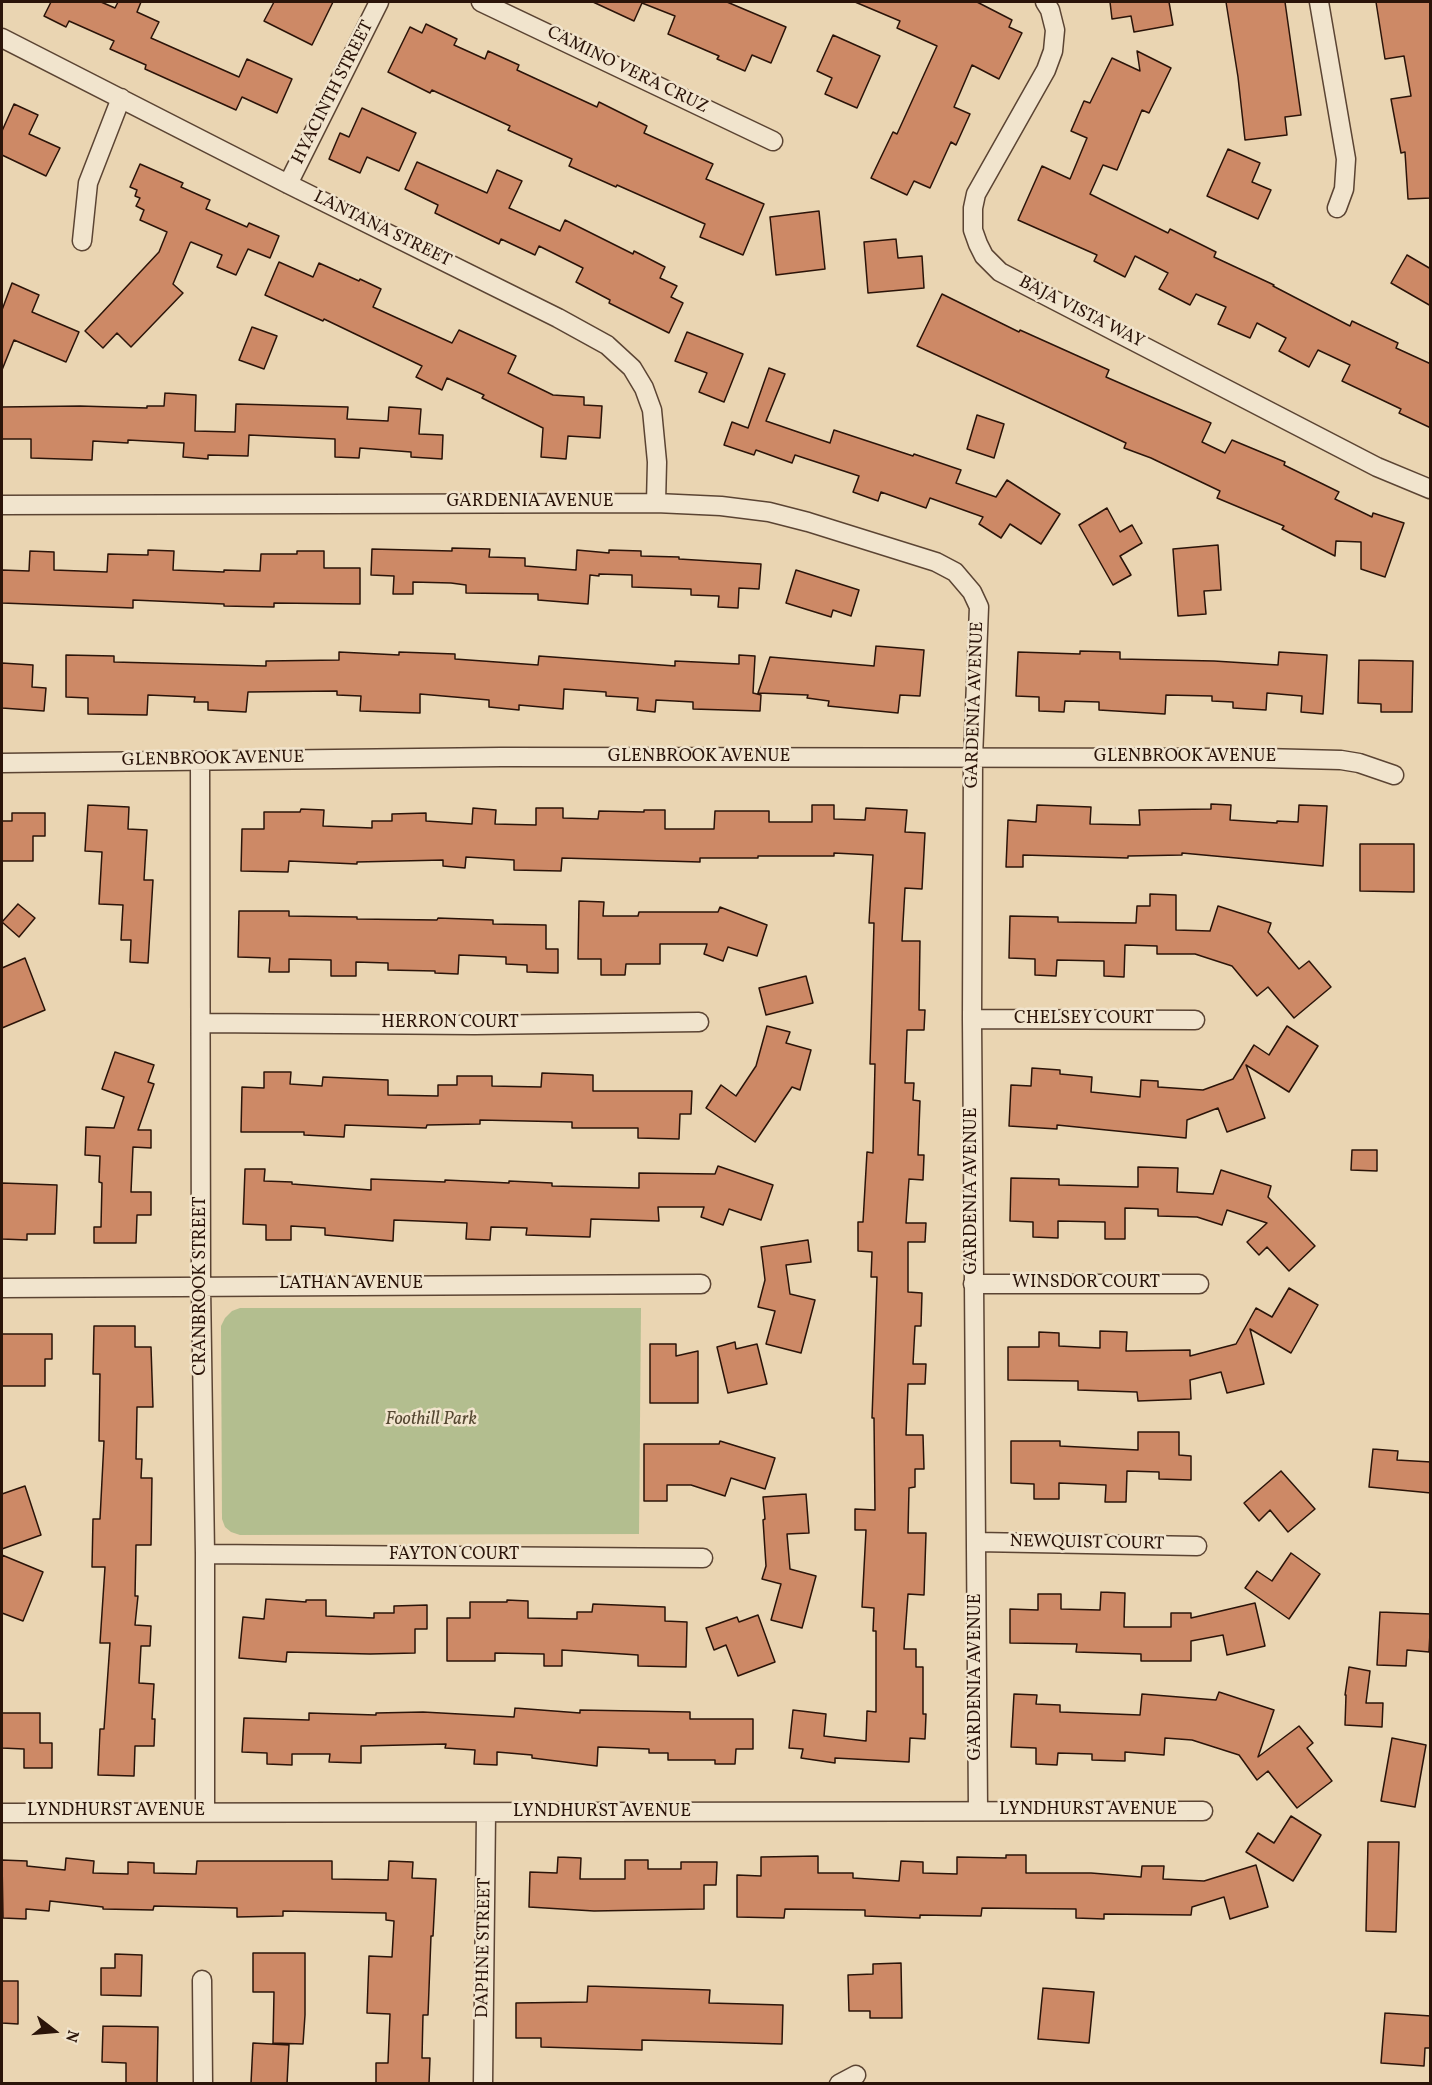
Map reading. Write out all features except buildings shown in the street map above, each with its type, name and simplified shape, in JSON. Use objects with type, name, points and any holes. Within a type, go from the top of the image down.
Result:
[{"type":"street","name":"HYACINTH STREET","points":[[288,184],[379,2]]},
{"type":"street","name":"CAMINO VERA CRUZ","points":[[481,2],[773,141]]},
{"type":"street","name":"BAJA VISTA WAY","points":[[1045,2],[1050,10],[1055,30],[1053,51],[1046,70],[976,194],[973,208],[974,230],[984,256],[1000,272],[1377,467],[1431,489]]},
{"type":"street","points":[[1319,2],[1346,159],[1344,189],[1337,208]]},
{"type":"street","name":"LANTANA STREET","points":[[2,38],[558,318],[607,345],[625,360],[644,388],[652,410],[657,462],[656,503]]},
{"type":"street","points":[[82,241],[88,183],[121,98]]},
{"type":"street","name":"GARDENIA AVENUE","points":[[2,505],[656,503],[721,506],[769,512],[808,522],[926,559],[955,572],[972,592],[979,607],[973,758],[972,1020],[978,1810]]},
{"type":"street","name":"GLENBROOK AVENUE","points":[[2,763],[200,760],[1263,758],[1341,760],[1359,763],[1394,775]]},
{"type":"street","name":"CRANBROOK STREET","points":[[200,760],[205,1812]]},
{"type":"street","name":"CHELSEY COURT","points":[[972,1020],[1195,1020]]},
{"type":"street","name":"HERRON COURT","points":[[201,1023],[475,1025],[699,1022]]},
{"type":"street","name":"LATHAN AVENUE","points":[[2,1288],[701,1284]]},
{"type":"street","name":"WINSDOR COURT","points":[[973,1284],[1199,1284]]},
{"type":"street","name":"NEWQUIST COURT","points":[[977,1542],[1197,1546]]},
{"type":"street","name":"FAYTON COURT","points":[[205,1554],[703,1558]]},
{"type":"street","name":"LYNDHURST AVENUE","points":[[2,1813],[1203,1811]]},
{"type":"street","name":"DAPHNE STREET","points":[[483,2084],[486,1812]]},
{"type":"street","points":[[202,1980],[202,2084]]},
{"type":"street","points":[[839,2084],[856,2075]]},
{"type":"green space","name":"Foothill Park","points":[[240,1308],[641,1308],[639,1534],[240,1535],[231,1532],[225,1527],[222,1519],[221,1326],[232,1311]]}]
